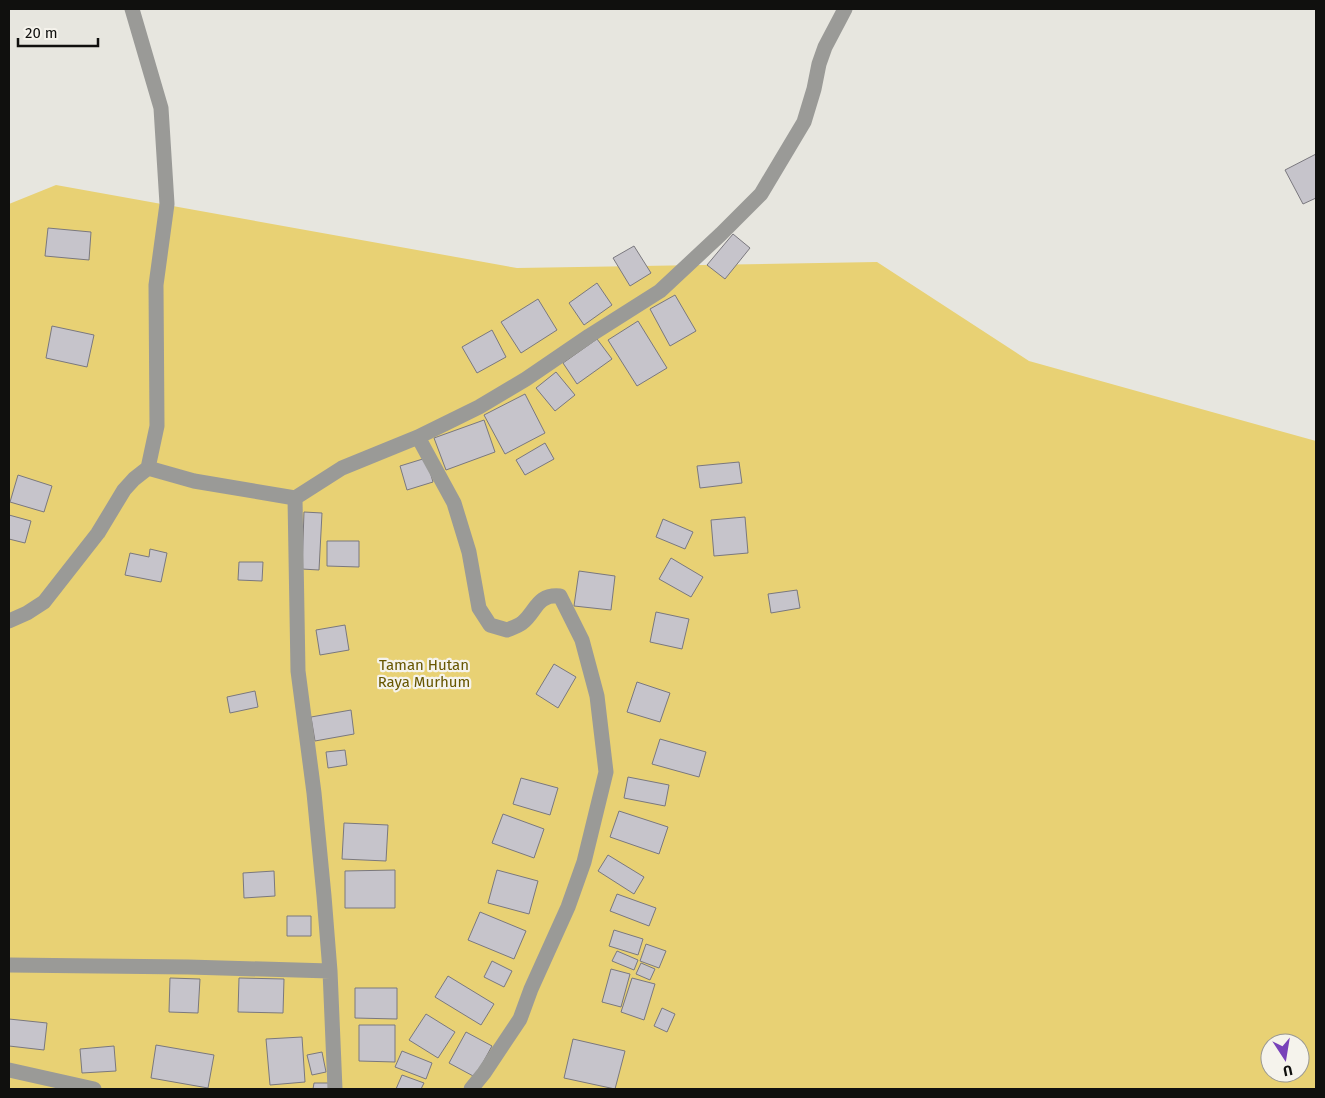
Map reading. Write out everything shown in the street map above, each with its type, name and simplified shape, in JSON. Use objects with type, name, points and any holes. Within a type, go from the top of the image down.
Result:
[{"type":"street","points":[[9,621],[27,614],[44,602],[98,533],[124,490],[134,478],[148,468],[157,426],[156,285],[167,204],[161,108],[132,9]]},
{"type":"street","points":[[148,468],[194,481],[295,498],[342,468],[418,437],[479,407],[518,384],[660,291],[722,234],[761,194],[804,122],[825,47],[845,9]]},
{"type":"street","points":[[418,437],[454,503],[468,552],[479,608],[490,624],[507,630],[522,624],[543,598],[552,595],[560,596],[582,640],[597,696],[606,772],[584,862],[568,907],[531,989],[520,1019],[484,1074],[471,1089]]},
{"type":"street","points":[[295,498],[298,671],[315,802],[330,971],[335,1089]]},
{"type":"street","points":[[9,965],[330,971]]},
{"type":"street","points":[[9,1070],[94,1089]]},
{"type":"green space","name":"Taman Hutan Raya Murhum","points":[[56,185],[517,268],[877,262],[1029,361],[1316,441],[1316,1089],[9,1089],[9,204]]},
{"type":"building","points":[[1316,154],[1316,198],[1303,204],[1285,170]]},
{"type":"building","points":[[48,228],[91,232],[89,260],[45,256]]},
{"type":"building","points":[[733,234],[750,248],[725,279],[707,265]]},
{"type":"building","points":[[634,246],[651,273],[630,286],[613,258]]},
{"type":"building","points":[[597,283],[612,305],[584,325],[569,303]]},
{"type":"building","points":[[675,295],[696,331],[670,346],[650,309]]},
{"type":"building","points":[[538,299],[557,330],[521,353],[501,322]]},
{"type":"building","points":[[638,321],[667,368],[637,386],[608,340]]},
{"type":"building","points":[[52,326],[94,335],[87,367],[46,358]]},
{"type":"building","points":[[492,330],[506,357],[477,373],[462,347]]},
{"type":"building","points":[[597,339],[612,359],[577,384],[563,363]]},
{"type":"building","points":[[556,372],[575,395],[555,411],[536,388]]},
{"type":"building","points":[[525,394],[545,433],[505,454],[484,415]]},
{"type":"building","points":[[484,420],[495,452],[446,470],[434,438]]},
{"type":"building","points":[[545,443],[554,459],[525,475],[516,460]]},
{"type":"building","points":[[426,458],[433,482],[407,490],[400,466]]},
{"type":"building","points":[[739,462],[742,483],[700,488],[697,466]]},
{"type":"building","points":[[18,475],[52,486],[44,512],[10,502]]},
{"type":"building","points":[[304,512],[322,513],[319,570],[302,569]]},
{"type":"building","points":[[9,515],[31,521],[25,543],[9,539]]},
{"type":"building","points":[[745,517],[748,553],[714,556],[711,520]]},
{"type":"building","points":[[663,519],[693,532],[685,549],[656,537]]},
{"type":"building","points":[[327,541],[359,541],[359,567],[327,566]]},
{"type":"building","points":[[150,549],[167,553],[161,582],[125,575],[130,553],[149,557]]},
{"type":"building","points":[[671,558],[703,577],[691,597],[659,579]]},
{"type":"building","points":[[239,562],[263,562],[262,581],[238,580]]},
{"type":"building","points":[[579,571],[615,576],[611,610],[574,606]]},
{"type":"building","points":[[797,590],[800,608],[771,613],[768,594]]},
{"type":"building","points":[[656,612],[689,619],[682,649],[650,642]]},
{"type":"building","points":[[345,625],[349,650],[320,655],[316,630]]},
{"type":"building","points":[[554,664],[576,677],[558,708],[536,694]]},
{"type":"building","points":[[637,682],[670,693],[660,722],[627,712]]},
{"type":"building","points":[[255,691],[258,707],[230,713],[227,697]]},
{"type":"building","points":[[351,710],[354,734],[315,741],[311,717]]},
{"type":"building","points":[[660,739],[706,752],[699,777],[652,764]]},
{"type":"building","points":[[345,750],[347,765],[328,768],[326,752]]},
{"type":"building","points":[[628,777],[669,785],[665,806],[624,798]]},
{"type":"building","points":[[521,778],[558,788],[550,815],[513,804]]},
{"type":"building","points":[[619,811],[668,827],[659,854],[610,837]]},
{"type":"building","points":[[503,814],[544,829],[534,858],[492,843]]},
{"type":"building","points":[[344,823],[388,825],[386,861],[342,859]]},
{"type":"building","points":[[608,855],[644,877],[634,894],[598,871]]},
{"type":"building","points":[[395,870],[395,908],[345,908],[345,871]]},
{"type":"building","points":[[497,870],[538,881],[529,914],[488,903]]},
{"type":"building","points":[[274,871],[275,896],[244,898],[243,873]]},
{"type":"building","points":[[617,894],[656,908],[649,926],[610,911]]},
{"type":"building","points":[[480,912],[526,931],[514,959],[468,940]]},
{"type":"building","points":[[287,916],[311,916],[311,936],[287,936]]},
{"type":"building","points":[[614,930],[643,939],[638,955],[609,946]]},
{"type":"building","points":[[646,944],[666,951],[659,968],[640,961]]},
{"type":"building","points":[[617,951],[638,960],[634,970],[612,961]]},
{"type":"building","points":[[492,961],[512,971],[504,987],[484,977]]},
{"type":"building","points":[[641,963],[655,969],[650,980],[636,974]]},
{"type":"building","points":[[611,969],[630,974],[621,1007],[602,1002]]},
{"type":"building","points":[[448,976],[494,1004],[481,1025],[435,997]]},
{"type":"building","points":[[170,978],[200,979],[198,1013],[169,1012]]},
{"type":"building","points":[[239,978],[284,979],[283,1013],[238,1012]]},
{"type":"building","points":[[632,978],[655,984],[644,1020],[621,1012]]},
{"type":"building","points":[[355,988],[397,988],[397,1019],[355,1018]]},
{"type":"building","points":[[662,1008],[675,1014],[667,1032],[654,1026]]},
{"type":"building","points":[[426,1014],[455,1032],[438,1058],[409,1040]]},
{"type":"building","points":[[9,1019],[47,1023],[44,1050],[9,1046]]},
{"type":"building","points":[[359,1025],[395,1025],[395,1062],[359,1061]]},
{"type":"building","points":[[466,1032],[492,1046],[475,1077],[449,1063]]},
{"type":"building","points":[[302,1037],[305,1082],[270,1085],[266,1039]]},
{"type":"building","points":[[573,1039],[625,1051],[615,1089],[564,1078]]},
{"type":"building","points":[[156,1045],[214,1055],[208,1088],[151,1078]]},
{"type":"building","points":[[114,1046],[116,1071],[82,1073],[80,1049]]},
{"type":"building","points":[[402,1051],[432,1063],[426,1079],[395,1067]]},
{"type":"building","points":[[322,1052],[326,1072],[312,1075],[307,1055]]},
{"type":"building","points":[[402,1075],[424,1083],[421,1089],[396,1089]]},
{"type":"building","points":[[314,1083],[333,1083],[333,1089],[313,1089]]}]
